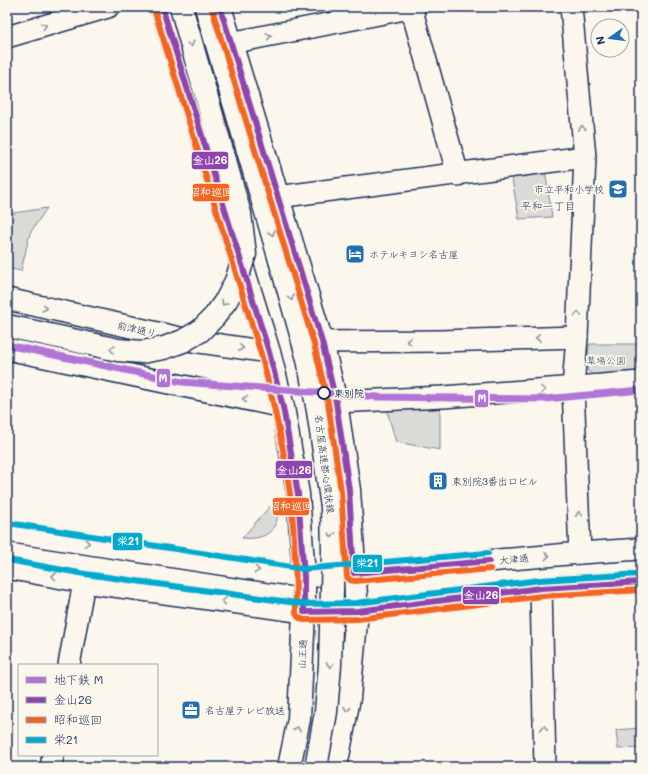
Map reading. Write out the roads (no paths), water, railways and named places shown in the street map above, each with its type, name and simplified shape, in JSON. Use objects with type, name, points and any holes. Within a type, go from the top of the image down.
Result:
[{"type":"main road","name":"山王通","points":[[162,7],[269,352],[283,407],[298,494],[304,577],[304,612],[299,719],[289,767]]},
{"type":"main road","points":[[7,326],[118,350],[142,352],[164,348],[184,341],[200,331],[215,316],[227,299],[236,281],[245,254],[240,214],[181,7]]},
{"type":"main road","name":"名古屋高速都心環状線","points":[[206,7],[308,359],[326,465],[332,507],[333,551],[330,664],[326,712],[316,767]]},
{"type":"main road","points":[[220,7],[322,342],[336,402],[348,490],[357,611],[349,698],[336,767]]},
{"type":"street","points":[[7,37],[108,7]]},
{"type":"street","points":[[230,43],[412,7],[458,175]]},
{"type":"street","points":[[571,7],[585,158],[577,337],[573,388],[580,553]]},
{"type":"street","points":[[277,198],[585,158]]},
{"type":"street","name":"前津通り","points":[[7,299],[193,341],[269,352]]},
{"type":"street","points":[[322,342],[439,341],[577,337]]},
{"type":"street","points":[[7,349],[283,407]]},
{"type":"street","points":[[336,402],[573,388],[641,382]]},
{"type":"street","name":"大津通","points":[[7,531],[304,577],[641,549]]},
{"type":"street","points":[[7,568],[84,582],[304,612],[357,611],[541,588],[641,582]]},
{"type":"street","points":[[69,664],[84,582]]},
{"type":"street","points":[[541,588],[545,767]]},
{"type":"street","points":[[51,767],[53,756]]},
{"type":"metro line","name":"M","points":[[7,345],[182,382],[378,397],[545,399],[641,390]]},
{"type":"place","name":"市立平和小学校","points":[[618,189]]},
{"type":"place","name":"ホテルキヨシ名古屋","points":[[355,254]]},
{"type":"place","name":"東別院","points":[[324,393]]},
{"type":"place","name":"東別院3番出口ビル","points":[[438,481]]},
{"type":"place","name":"名古屋テレビ放送","points":[[191,710]]},
{"type":"district","name":"平和一丁目","points":[[548,206]]},
{"type":"park label","name":"葉場公園","points":[[606,360]]}]
